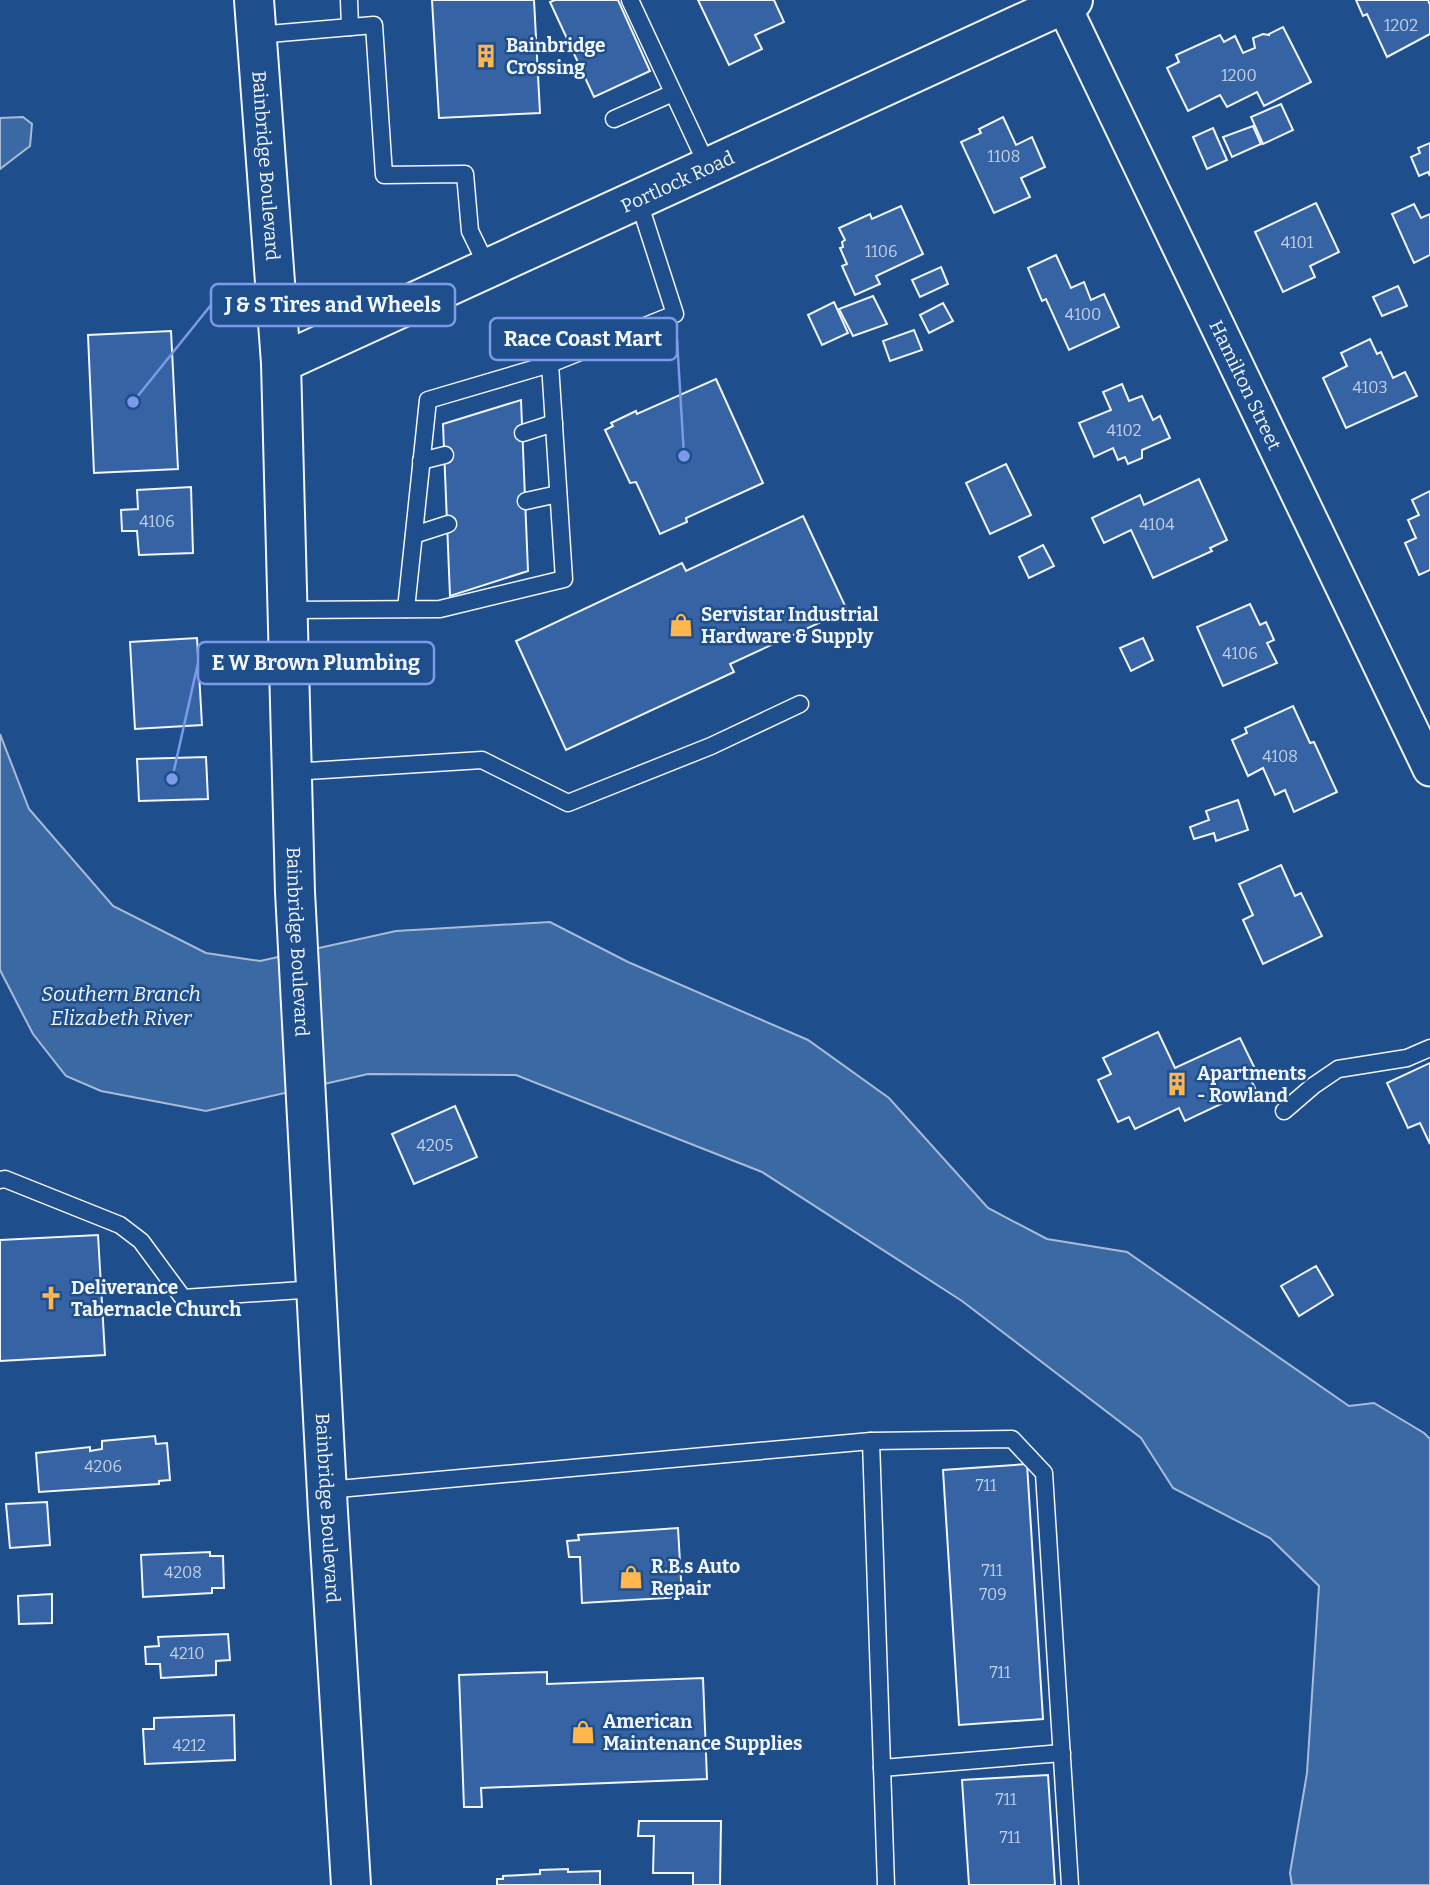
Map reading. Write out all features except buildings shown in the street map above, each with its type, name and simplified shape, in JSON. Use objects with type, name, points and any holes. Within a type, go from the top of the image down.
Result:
[{"type":"main road","name":"Portlock Road","points":[[281,363],[1066,2]]},
{"type":"main road","name":"Bainbridge Boulevard","points":[[256,18],[281,363],[295,892],[351,1885]]},
{"type":"street","name":"Hamilton Street","points":[[1066,2],[1430,769]]},
{"type":"lane","points":[[349,0],[350,27]]},
{"type":"lane","points":[[630,0],[708,167]]},
{"type":"lane","points":[[256,18],[350,27],[374,25],[384,175],[465,174],[470,231],[488,268]]},
{"type":"lane","points":[[614,119],[673,93]]},
{"type":"lane","points":[[406,609],[428,400],[550,364],[675,314],[638,199]]},
{"type":"lane","points":[[288,610],[440,609],[564,579],[550,364]]},
{"type":"lane","points":[[523,433],[554,423]]},
{"type":"lane","points":[[421,461],[445,455]]},
{"type":"lane","points":[[526,501],[558,494]]},
{"type":"lane","points":[[414,535],[447,524]]},
{"type":"lane","points":[[292,772],[482,760],[568,803],[711,746],[800,704]]},
{"type":"lane","points":[[1284,1111],[1338,1069],[1408,1058],[1430,1048]]},
{"type":"lane","points":[[0,1180],[5,1179],[120,1225],[141,1241],[183,1298],[317,1289]]},
{"type":"lane","points":[[327,1490],[871,1441],[1012,1439],[1044,1473],[1070,1885]]},
{"type":"lane","points":[[871,1441],[886,1885]]},
{"type":"lane","points":[[882,1769],[1062,1753]]},
{"type":"water","points":[[23,117],[32,124],[30,146],[0,169],[0,118]]},
{"type":"water","name":"Southern Branch Elizabeth River","points":[[0,734],[29,809],[113,906],[206,953],[260,961],[396,931],[550,922],[628,962],[808,1040],[889,1098],[988,1208],[1047,1239],[1127,1252],[1349,1406],[1374,1403],[1424,1433],[1430,1439],[1430,1885],[1292,1885],[1290,1873],[1307,1773],[1319,1586],[1270,1538],[1173,1488],[1141,1438],[962,1301],[762,1172],[516,1075],[368,1074],[206,1111],[101,1091],[66,1076],[33,1034],[0,970]]},
{"type":"place","name":"Bainbridge Crossing","points":[[486,56]]},
{"type":"place","name":"J & S Tires and Wheels","points":[[133,402]]},
{"type":"place","name":"Race Coast Mart","points":[[684,456]]},
{"type":"place","name":"Servistar Industrial Hardware & Supply","points":[[681,625]]},
{"type":"place","name":"E W Brown Plumbing","points":[[172,779]]},
{"type":"place","name":"Apartments - Rowland","points":[[1177,1084]]},
{"type":"place","name":"Deliverance Tabernacle Church","points":[[51,1298]]},
{"type":"place","name":"R.B.s Auto Repair","points":[[631,1577]]},
{"type":"place","name":"American Maintenance Supplies","points":[[583,1732]]}]
